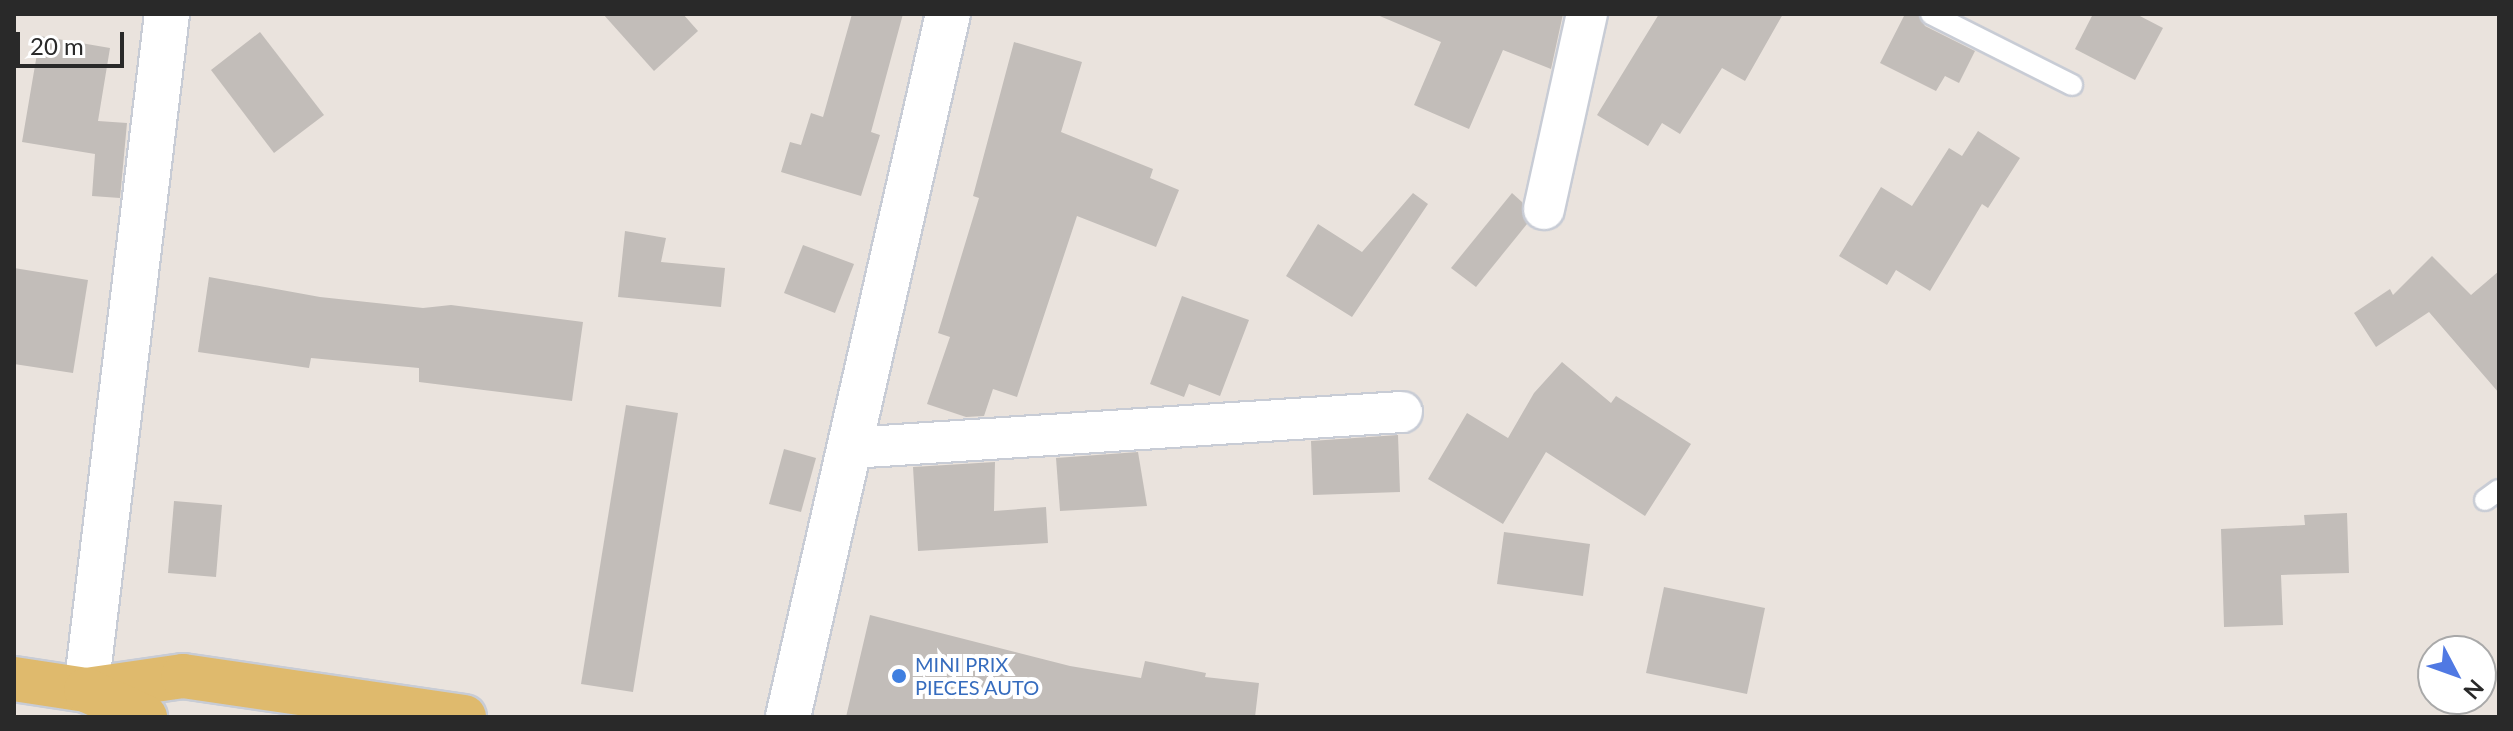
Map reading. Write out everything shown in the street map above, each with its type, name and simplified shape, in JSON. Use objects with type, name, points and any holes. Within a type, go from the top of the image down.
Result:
[{"type":"main road","points":[[85,704],[183,676],[464,717]]},
{"type":"main road","points":[[14,679],[85,704],[145,717]]},
{"type":"street","points":[[85,704],[167,14]]},
{"type":"street","points":[[788,717],[948,14]]},
{"type":"street","points":[[1544,209],[1587,14]]},
{"type":"street","points":[[851,448],[1402,412]]},
{"type":"lane","points":[[1931,14],[2072,85]]},
{"type":"building","points":[[603,14],[683,14],[698,31],[654,71]]},
{"type":"building","points":[[852,14],[903,14],[871,132],[880,135],[861,196],[781,172],[790,142],[801,145],[811,113],[823,117]]},
{"type":"building","points":[[1375,14],[1563,14],[1551,69],[1503,50],[1469,129],[1414,105],[1441,42]]},
{"type":"building","points":[[1659,14],[1783,14],[1745,81],[1722,68],[1680,134],[1662,123],[1648,146],[1597,115]]},
{"type":"building","points":[[1905,14],[1918,14],[1925,26],[1975,51],[1959,83],[1945,76],[1936,91],[1880,63]]},
{"type":"building","points":[[2093,14],[2136,14],[2163,28],[2135,80],[2075,49]]},
{"type":"building","points":[[260,32],[324,115],[274,153],[211,70]]},
{"type":"building","points":[[40,36],[110,48],[98,121],[127,123],[120,198],[92,196],[95,154],[22,142]]},
{"type":"building","points":[[1014,42],[1082,62],[1061,132],[1153,169],[1150,178],[1179,190],[1156,247],[1077,216],[1017,397],[993,389],[984,416],[966,417],[927,404],[950,337],[938,333],[979,198],[973,196]]},
{"type":"building","points":[[1978,131],[2020,158],[1988,208],[1982,204],[1930,291],[1896,270],[1887,285],[1839,256],[1881,187],[1912,206],[1949,148],[1962,156]]},
{"type":"building","points":[[1413,193],[1428,204],[1352,317],[1286,276],[1318,224],[1362,252]]},
{"type":"building","points":[[1512,193],[1522,202],[1527,224],[1476,287],[1451,268]]},
{"type":"building","points":[[625,231],[666,238],[661,262],[725,268],[721,307],[618,297]]},
{"type":"building","points":[[803,245],[854,264],[835,313],[784,293]]},
{"type":"building","points":[[2432,256],[2471,295],[2499,271],[2499,393],[2429,312],[2376,347],[2354,313],[2390,289],[2393,295]]},
{"type":"building","points":[[14,268],[88,280],[73,373],[14,364]]},
{"type":"building","points":[[209,277],[320,297],[423,308],[451,305],[583,322],[572,401],[419,382],[419,368],[311,358],[309,368],[198,352]]},
{"type":"building","points":[[1182,296],[1249,320],[1220,396],[1189,384],[1184,397],[1150,384]]},
{"type":"building","points":[[1562,362],[1611,403],[1616,396],[1691,444],[1645,516],[1546,452],[1503,524],[1428,479],[1467,413],[1508,438],[1534,393]]},
{"type":"building","points":[[626,405],[678,413],[633,692],[581,684]]},
{"type":"building","points":[[1398,435],[1400,492],[1313,495],[1311,441]]},
{"type":"building","points":[[784,449],[816,458],[801,512],[769,504]]},
{"type":"building","points":[[1138,452],[1147,506],[1060,511],[1056,458]]},
{"type":"building","points":[[995,462],[994,511],[1046,507],[1048,543],[918,551],[913,467]]},
{"type":"building","points":[[174,501],[222,505],[216,577],[168,573]]},
{"type":"building","points":[[2347,513],[2349,573],[2281,575],[2283,625],[2224,627],[2221,529],[2305,525],[2304,515]]},
{"type":"building","points":[[1504,532],[1590,544],[1583,596],[1497,584]]},
{"type":"building","points":[[1664,587],[1765,608],[1747,694],[1646,673]]},
{"type":"building","points":[[870,615],[1070,666],[1141,678],[1145,661],[1206,673],[1205,677],[1259,683],[1255,717],[846,717]]},
{"type":"place","name":"MINI PRIX PIECES AUTO","points":[[899,676]]}]
